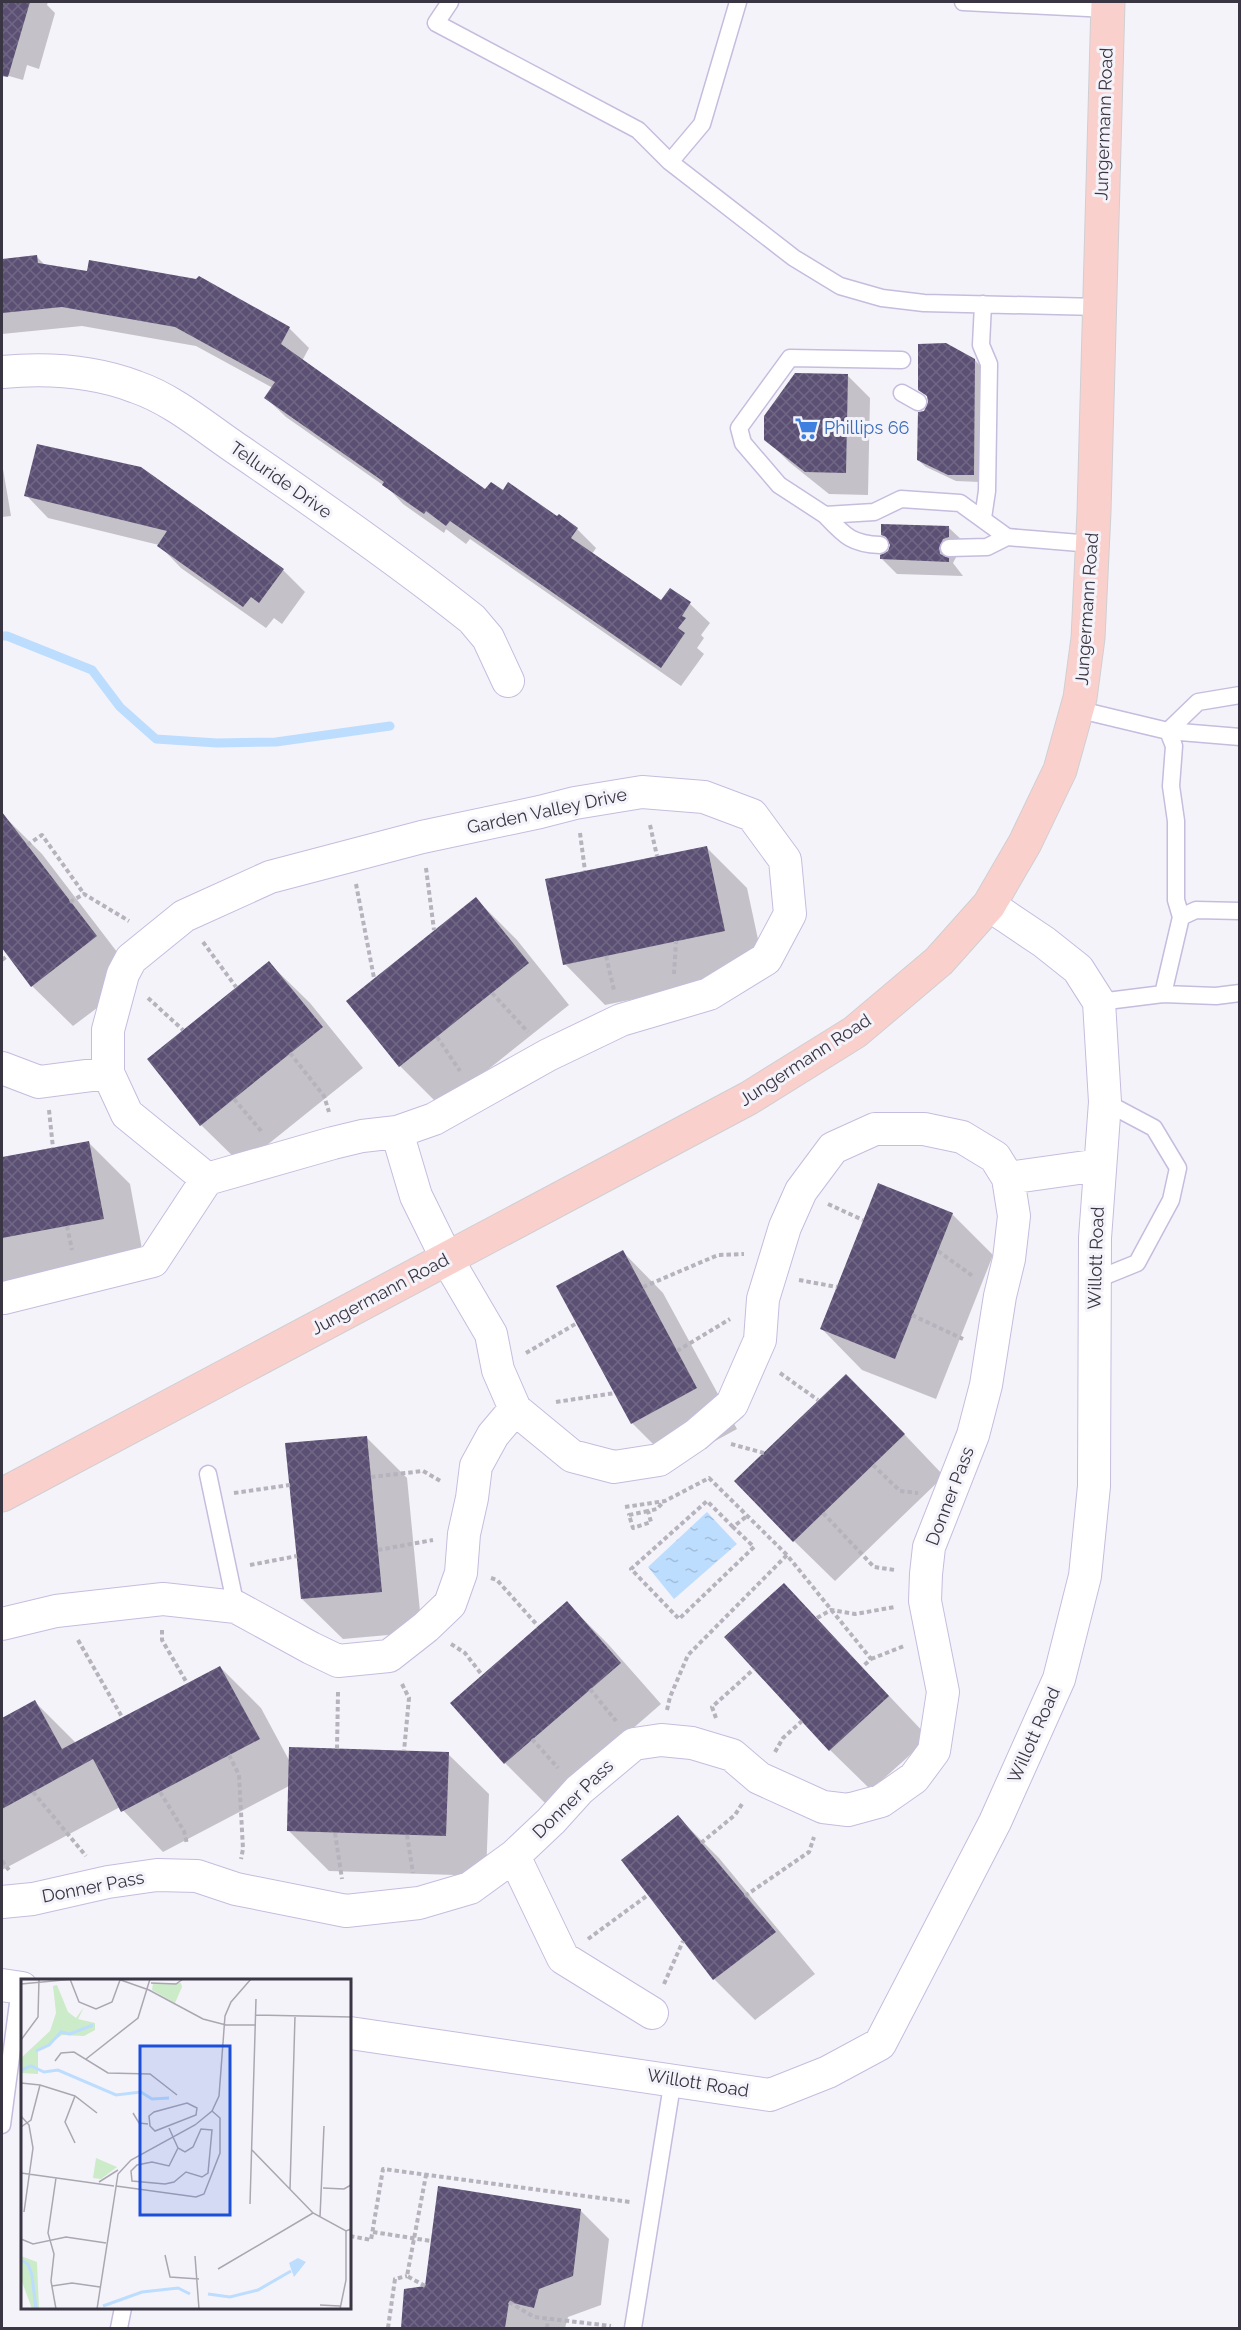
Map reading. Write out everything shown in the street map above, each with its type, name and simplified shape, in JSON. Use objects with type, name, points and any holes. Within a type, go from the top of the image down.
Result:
[{"type":"main road","name":"Jungermann Road","points":[[2,1495],[748,1098],[855,1032],[939,961],[988,904],[1025,843],[1060,770],[1077,709],[1088,638],[1108,5]]},
{"type":"street","name":"Telluride Drive","points":[[2,372],[52,370],[98,376],[137,387],[173,406],[258,463],[472,619],[488,638],[508,681]]},
{"type":"street","name":"Garden Valley Drive","points":[[642,792],[704,797],[752,816],[785,860],[790,914],[766,959],[709,994],[621,1020],[548,1055],[434,1119],[397,1132],[362,1136],[283,1156],[207,1179],[127,1114],[108,1073],[108,1030],[123,974],[131,959],[184,916],[270,877],[351,856],[422,837],[575,803],[642,792]]},
{"type":"street","name":"Willott Road","points":[[351,2033],[770,2095],[828,2072],[880,2044],[995,1822],[1059,1679],[1085,1576],[1094,1486],[1095,1280],[1105,1102],[1099,1002],[1078,969],[1044,942],[988,904]]},
{"type":"street","points":[[2,1068],[39,1082],[108,1073]]},
{"type":"street","name":"Donner Pass","points":[[2,1902],[33,1899],[108,1882],[157,1875],[197,1876],[236,1889],[346,1911],[418,1903],[470,1888],[514,1856],[551,1821],[579,1790],[648,1742],[692,1743],[732,1755],[759,1778],[823,1807],[848,1810],[881,1801],[915,1778],[934,1751],[943,1692],[925,1587],[929,1547],[973,1435],[993,1353],[1000,1296],[1009,1259],[1014,1216],[1008,1178],[995,1156],[962,1137],[924,1129],[875,1129],[833,1148],[801,1191],[784,1227],[763,1299],[760,1340],[732,1404],[696,1435],[659,1460],[614,1467],[572,1456],[515,1408],[498,1370],[491,1334],[447,1259]]},
{"type":"street","points":[[397,1132],[416,1196],[447,1259]]},
{"type":"street","points":[[1008,1178],[1100,1165]]},
{"type":"street","points":[[4,1298],[153,1261],[207,1179]]},
{"type":"street","points":[[2,1624],[56,1611],[163,1599],[236,1607],[311,1648],[338,1660],[389,1656],[426,1627],[450,1604],[461,1573],[464,1534],[476,1466],[493,1435],[515,1408]]},
{"type":"street","points":[[514,1856],[563,1958],[652,2013]]},
{"type":"lane","points":[[450,2],[436,22],[638,130],[670,162],[794,258],[840,286],[882,298],[924,303],[1099,307]]},
{"type":"lane","points":[[670,162],[702,124],[738,2]]},
{"type":"lane","points":[[963,2],[1108,5]]},
{"type":"lane","points":[[983,304],[981,345],[989,364],[982,438],[987,491],[983,518]]},
{"type":"lane","points":[[880,545],[864,545],[847,538],[825,515],[779,484],[742,442],[739,428],[790,358],[902,360]]},
{"type":"lane","points":[[902,393],[918,402]]},
{"type":"lane","points":[[825,515],[874,512],[901,499],[960,503],[1007,537]]},
{"type":"lane","points":[[949,548],[987,547],[1007,537],[1092,544]]},
{"type":"lane","points":[[1168,732],[1198,702],[1239,695]]},
{"type":"lane","points":[[1077,709],[1168,732],[1239,737]]},
{"type":"lane","points":[[1163,994],[1181,917],[1176,900],[1176,820],[1171,786],[1174,746],[1168,732]]},
{"type":"lane","points":[[1181,917],[1196,910],[1239,911]]},
{"type":"lane","points":[[1099,1002],[1163,994],[1216,996],[1239,993]]},
{"type":"lane","points":[[1095,1280],[1137,1263],[1171,1200],[1178,1168],[1154,1128],[1105,1102]]},
{"type":"lane","points":[[208,1474],[236,1607]]},
{"type":"lane","points":[[2,2125],[15,1987]]},
{"type":"lane","points":[[633,2328],[673,2079]]},
{"type":"lane","points":[[119,2328],[123,2309]]},
{"type":"path","points":[[27,845],[42,835],[84,894],[120,914]]},
{"type":"path","points":[[422,837],[434,930]]},
{"type":"path","points":[[351,856],[374,978]]},
{"type":"path","points":[[70,902],[84,894]]},
{"type":"path","points":[[184,916],[236,987]]},
{"type":"path","points":[[2,960],[7,956]]},
{"type":"path","points":[[123,974],[183,1030]]},
{"type":"path","points":[[492,993],[548,1055]]},
{"type":"path","points":[[437,1037],[477,1096]]},
{"type":"path","points":[[290,1053],[324,1096],[339,1142]]},
{"type":"path","points":[[234,1099],[283,1156]]},
{"type":"path","points":[[938,1251],[1000,1296]]},
{"type":"path","points":[[643,1287],[718,1255],[777,1253]]},
{"type":"path","points":[[677,1351],[763,1299]]},
{"type":"path","points":[[912,1316],[993,1353]]},
{"type":"path","points":[[498,1370],[577,1323]]},
{"type":"path","points":[[751,1362],[783,1374],[818,1400]]},
{"type":"path","points":[[515,1408],[615,1393]]},
{"type":"path","points":[[873,1465],[900,1491],[949,1498]]},
{"type":"path","points":[[371,1477],[423,1471],[472,1498]]},
{"type":"path","points":[[625,1507],[664,1501],[709,1478],[787,1555],[871,1659],[862,1667]]},
{"type":"path","points":[[213,1496],[290,1485]]},
{"type":"path","points":[[648,1511],[651,1522],[633,1528],[629,1515],[657,1509],[664,1501]]},
{"type":"path","points":[[706,1501],[733,1527],[754,1547],[679,1618],[631,1569],[706,1501]]},
{"type":"path","points":[[823,1513],[874,1567],[925,1587]]},
{"type":"path","points":[[733,1527],[747,1516]]},
{"type":"path","points":[[378,1550],[464,1534]]},
{"type":"path","points":[[590,1689],[648,1742],[687,1656],[787,1555]]},
{"type":"path","points":[[228,1568],[297,1556]]},
{"type":"path","points":[[461,1573],[497,1580],[538,1626]]},
{"type":"path","points":[[817,1618],[831,1610],[855,1614],[925,1587]]},
{"type":"path","points":[[163,1599],[162,1640],[187,1683]]},
{"type":"path","points":[[56,1611],[85,1649],[122,1717]]},
{"type":"path","points":[[426,1627],[465,1653],[482,1675]]},
{"type":"path","points":[[389,1656],[409,1698],[404,1751]]},
{"type":"path","points":[[337,1749],[338,1660]]},
{"type":"path","points":[[732,1755],[712,1707],[754,1669]]},
{"type":"path","points":[[701,1843],[735,1815],[783,1738],[802,1721]]},
{"type":"path","points":[[532,1740],[579,1790]]},
{"type":"path","points":[[229,1755],[239,1775],[243,1838],[236,1889]]},
{"type":"path","points":[[33,1792],[108,1882]]},
{"type":"path","points":[[160,1792],[184,1831],[197,1876]]},
{"type":"path","points":[[745,1896],[809,1852],[823,1807]]},
{"type":"path","points":[[335,1833],[346,1911]]},
{"type":"path","points":[[407,1835],[418,1903]]},
{"type":"path","points":[[563,1958],[648,1895]]},
{"type":"path","points":[[652,2013],[683,1941]]},
{"type":"path","points":[[351,2236],[371,2240],[383,2169],[653,2205]]},
{"type":"path","points":[[407,2276],[426,2175]]},
{"type":"path","points":[[373,2232],[431,2241]]},
{"type":"path","points":[[388,2328],[395,2279],[407,2276],[425,2286]]},
{"type":"path","points":[[509,2302],[534,2317],[548,2320],[633,2328]]},
{"type":"path","points":[[547,2328],[548,2320]]},
{"type":"water","points":[[707,1512],[737,1544],[674,1599],[648,1567]]},
{"type":"building","points":[[2,2],[30,2],[8,77],[2,76]]},
{"type":"building","points":[[37,255],[38,263],[87,271],[89,260],[196,279],[199,276],[290,327],[281,344],[485,489],[491,482],[503,490],[508,482],[578,528],[571,538],[661,600],[670,588],[691,602],[682,616],[686,618],[678,628],[685,633],[661,668],[450,521],[446,526],[426,511],[424,514],[382,485],[384,482],[264,398],[275,382],[175,327],[62,307],[2,313],[2,259]]},
{"type":"building","name":"Phillips 66","points":[[946,343],[975,359],[974,475],[948,475],[917,460],[918,412],[924,411],[928,402],[927,396],[918,390],[918,344]]},
{"type":"building","name":"Phillips 66","points":[[795,373],[848,374],[846,473],[805,472],[764,440],[764,416]]},
{"type":"building","points":[[37,444],[141,467],[284,569],[259,603],[251,597],[243,607],[157,546],[167,531],[24,496]]},
{"type":"building","points":[[881,524],[949,526],[949,537],[943,539],[939,548],[940,554],[949,558],[949,562],[880,559],[880,555],[888,551],[890,545],[886,537],[881,535]]},
{"type":"building","points":[[2,812],[97,936],[31,987],[2,948]]},
{"type":"building","points":[[707,846],[725,931],[563,965],[545,879]]},
{"type":"building","points":[[476,897],[529,963],[399,1067],[346,1001]]},
{"type":"building","points":[[269,961],[323,1027],[200,1126],[147,1059]]},
{"type":"building","points":[[89,1141],[104,1219],[2,1238],[2,1157]]},
{"type":"building","points":[[878,1183],[953,1213],[895,1359],[820,1329]]},
{"type":"building","points":[[623,1250],[697,1388],[631,1424],[556,1286]]},
{"type":"building","points":[[846,1374],[905,1434],[793,1542],[734,1481]]},
{"type":"building","points":[[367,1436],[382,1592],[301,1599],[285,1443]]},
{"type":"building","points":[[784,1583],[889,1696],[829,1751],[724,1637]]},
{"type":"building","points":[[567,1601],[621,1663],[504,1764],[450,1703]]},
{"type":"building","points":[[220,1666],[260,1739],[121,1812],[93,1759],[2,1809],[2,1718],[35,1700],[62,1749]]},
{"type":"building","points":[[289,1747],[449,1752],[446,1836],[287,1831]]},
{"type":"building","points":[[678,1815],[776,1932],[713,1980],[621,1860]]},
{"type":"building","points":[[438,2186],[581,2209],[573,2276],[539,2289],[534,2308],[509,2302],[505,2328],[401,2328],[404,2289],[425,2286]]},
{"type":"waterway","points":[[2,636],[92,670],[120,707],[156,739],[217,743],[276,742],[390,726]]},
{"type":"place","name":"Phillips 66","points":[[806,428]]}]
